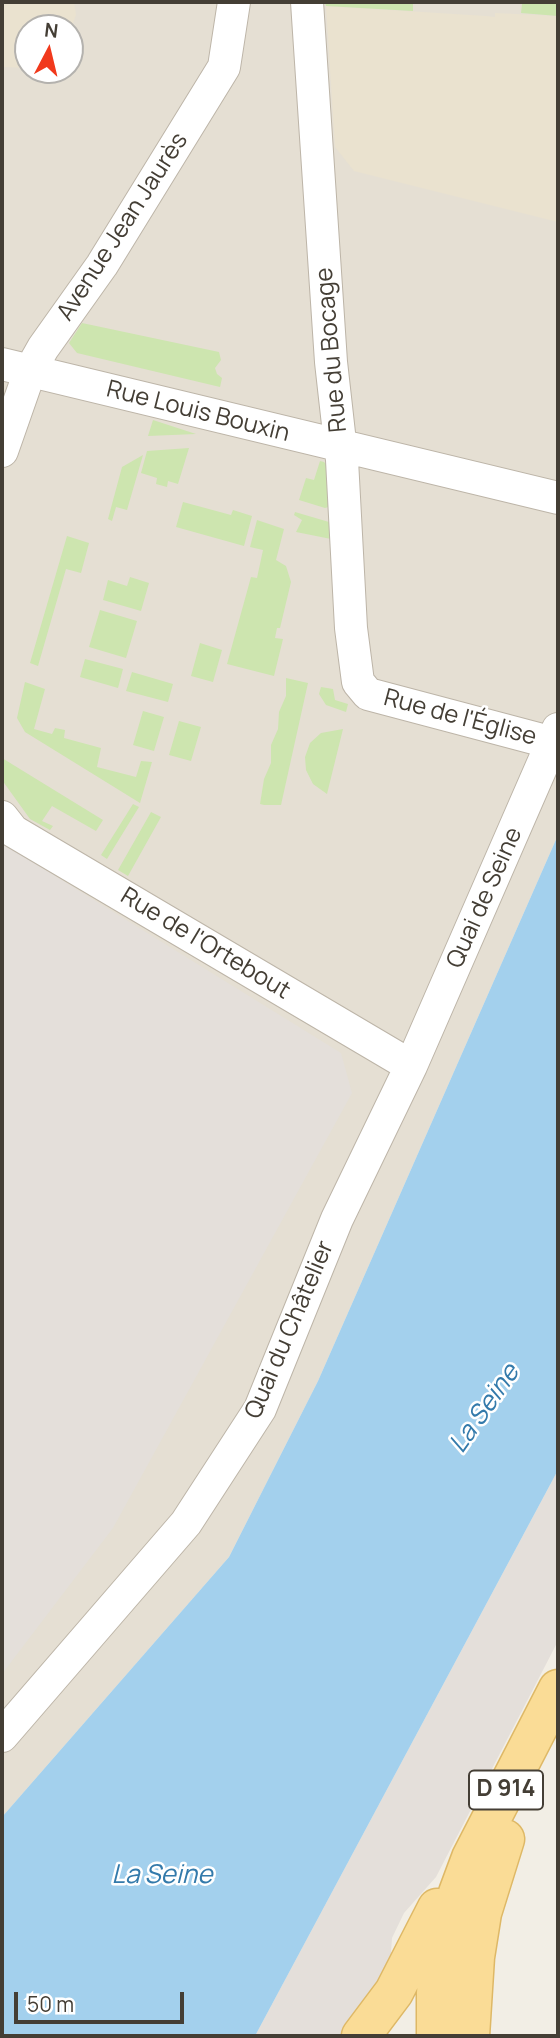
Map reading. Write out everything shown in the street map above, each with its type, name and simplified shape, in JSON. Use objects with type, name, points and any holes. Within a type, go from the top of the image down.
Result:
[{"type":"main road","name":"D 914","points":[[449,2023],[439,1963],[458,1894],[477,1845],[558,1689]]},
{"type":"main road","name":"D 914","points":[[449,2023],[475,1957],[482,1913],[493,1871],[515,1813],[558,1730]]},
{"type":"main road","points":[[361,2036],[394,1992],[441,1901],[458,1894]]},
{"type":"main road","points":[[394,1992],[449,2023]]},
{"type":"street","name":"Avenue Jean Jaurès","points":[[2,451],[16,368],[43,348],[102,265],[224,67],[234,2]]},
{"type":"street","name":"Rue du Bocage","points":[[307,2],[351,628],[358,682],[368,694]]},
{"type":"street","name":"Rue Louis Bouxin","points":[[16,368],[558,498]]},
{"type":"street","name":"Rue de l'Église","points":[[368,694],[555,736]]},
{"type":"street","name":"Quai de Seine","points":[[411,1066],[555,736]]},
{"type":"street","name":"Rue de l'Ortebout","points":[[2,817],[13,831],[411,1066]]},
{"type":"street","name":"Quai du Châtelier","points":[[2,1736],[186,1523],[260,1409],[337,1219],[411,1066]]},
{"type":"shaded area","points":[[2,2],[558,2],[558,835],[318,1381],[229,1557],[2,1817]]},
{"type":"shaded area","points":[[2,2],[74,2],[76,14],[14,14],[14,67],[2,67]]},
{"type":"shaded area","points":[[326,6],[495,17],[495,13],[558,16],[558,222],[354,171],[335,147]]},
{"type":"shaded area","points":[[2,843],[341,1053],[352,1093],[113,1528],[2,1674]]},
{"type":"shaded area","points":[[558,1470],[558,1641],[436,1877],[404,1913],[392,1938],[393,1958],[367,2004],[343,2036],[255,2036]]},
{"type":"green space","points":[[325,2],[413,2],[413,11],[326,6]]},
{"type":"green space","points":[[558,3],[558,16],[521,13],[522,4]]},
{"type":"green space","points":[[82,323],[219,352],[221,360],[215,368],[222,378],[220,387],[77,353],[69,343]]},
{"type":"green space","points":[[153,420],[196,434],[148,436]]},
{"type":"green space","points":[[189,448],[178,484],[168,481],[167,487],[156,484],[157,478],[141,473],[147,451]]},
{"type":"green space","points":[[143,455],[127,510],[116,507],[112,521],[108,519],[122,467]]},
{"type":"green space","points":[[320,461],[331,470],[332,506],[325,508],[299,500],[306,478],[314,480]]},
{"type":"green space","points":[[183,502],[231,515],[233,510],[252,516],[244,546],[176,527]]},
{"type":"green space","points":[[295,512],[329,522],[334,527],[331,539],[296,532],[302,520],[294,515]]},
{"type":"green space","points":[[257,520],[284,529],[276,560],[286,566],[291,582],[275,638],[283,639],[274,676],[227,664],[251,577],[257,578],[263,550],[250,547]]},
{"type":"green space","points":[[67,536],[89,543],[81,573],[66,569],[38,666],[30,663]]},
{"type":"green space","points":[[130,577],[149,583],[141,611],[103,600],[108,580],[127,586]]},
{"type":"green space","points":[[100,610],[137,621],[126,658],[89,647]]},
{"type":"green space","points":[[200,643],[222,650],[213,682],[191,676]]},
{"type":"green space","points":[[85,659],[123,669],[118,688],[80,677]]},
{"type":"green space","points":[[132,672],[173,684],[168,702],[126,691]]},
{"type":"green space","points":[[286,678],[308,683],[281,805],[264,805],[260,804],[264,779],[271,763],[271,745],[278,729],[279,712],[286,696]]},
{"type":"green space","points":[[25,682],[45,689],[34,729],[52,734],[55,728],[65,730],[64,738],[101,748],[97,767],[136,777],[141,761],[152,762],[140,803],[25,732],[17,718]]},
{"type":"green space","points":[[321,687],[333,689],[335,700],[348,704],[346,712],[326,705],[319,694]]},
{"type":"green space","points":[[143,711],[164,717],[154,751],[133,745]]},
{"type":"green space","points":[[179,721],[201,727],[191,761],[169,755]]},
{"type":"green space","points":[[343,729],[327,794],[313,784],[306,770],[305,757],[310,743],[321,733]]},
{"type":"green space","points":[[2,758],[103,820],[96,831],[52,806],[42,821],[53,826],[50,830],[30,819],[2,780]]},
{"type":"green space","points":[[133,804],[139,807],[107,859],[101,855]]},
{"type":"green space","points":[[151,812],[161,817],[128,876],[118,870]]},
{"type":"water","name":"La Seine","points":[[558,835],[558,1470],[255,2036],[2,2036],[2,1817],[229,1557],[318,1381]]}]
